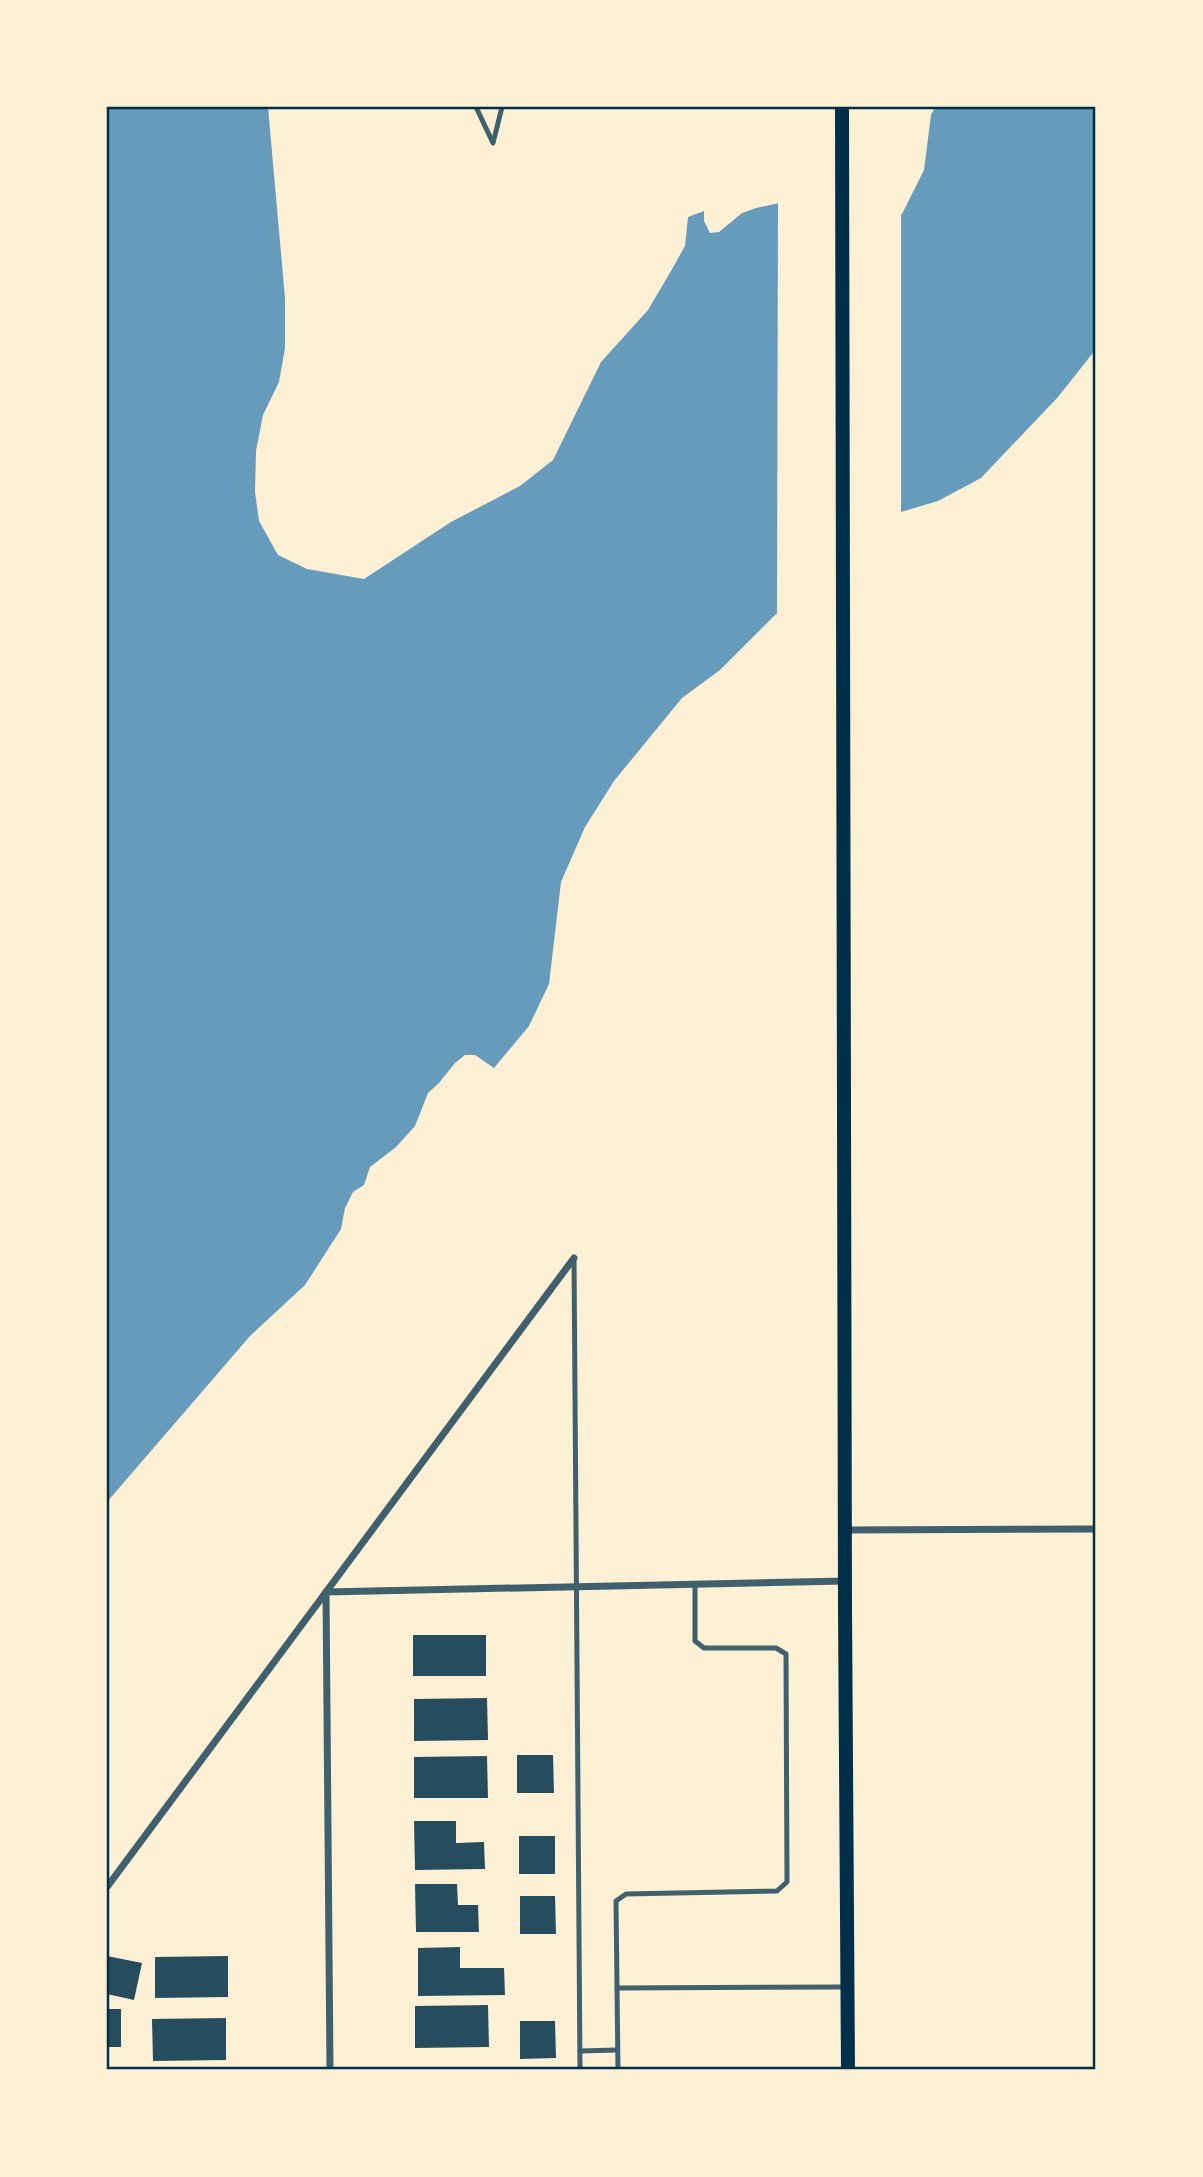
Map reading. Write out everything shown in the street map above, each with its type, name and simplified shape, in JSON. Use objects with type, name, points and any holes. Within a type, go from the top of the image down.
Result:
[{"type":"main road","points":[[842,107],[848,2070]]},
{"type":"street","points":[[107,1887],[574,1258]]},
{"type":"street","points":[[845,1530],[1096,1530]]},
{"type":"street","points":[[326,1592],[845,1581]]},
{"type":"street","points":[[326,1592],[330,2070]]},
{"type":"lane","points":[[475,107],[493,143],[502,107]]},
{"type":"lane","points":[[574,1258],[580,2070]]},
{"type":"lane","points":[[618,2070],[616,1900],[626,1894],[777,1891],[787,1882],[786,1654],[776,1648],[704,1648],[695,1641],[695,1585]]},
{"type":"lane","points":[[617,1988],[848,1987]]},
{"type":"lane","points":[[580,2051],[617,2050]]},
{"type":"water","points":[[107,107],[268,107],[285,298],[285,348],[279,382],[263,415],[256,451],[255,492],[259,521],[278,555],[307,569],[364,579],[451,522],[520,486],[553,460],[601,362],[648,310],[685,246],[688,217],[704,211],[704,221],[710,233],[719,232],[742,213],[807,197],[890,218],[902,214],[924,170],[931,115],[935,107],[1096,107],[1096,349],[1058,397],[981,478],[938,501],[901,512],[879,526],[773,617],[720,670],[682,698],[614,781],[585,827],[561,882],[549,984],[529,1026],[494,1068],[475,1055],[465,1055],[428,1093],[415,1126],[396,1147],[370,1167],[364,1185],[353,1192],[345,1208],[341,1229],[305,1285],[250,1336],[107,1502]]},
{"type":"pier","points":[[807,194],[866,197],[890,214],[901,209],[901,515],[777,618],[778,200]]},
{"type":"building","points":[[413,1635],[486,1635],[486,1676],[413,1676]]},
{"type":"building","points":[[487,1698],[488,1740],[414,1741],[414,1699]]},
{"type":"building","points":[[517,1755],[553,1755],[554,1793],[517,1793]]},
{"type":"building","points":[[487,1756],[488,1798],[414,1798],[414,1757]]},
{"type":"building","points":[[414,1821],[456,1821],[456,1843],[484,1842],[485,1869],[415,1870]]},
{"type":"building","points":[[519,1836],[555,1836],[555,1874],[519,1874]]},
{"type":"building","points":[[415,1884],[457,1884],[458,1905],[478,1905],[479,1932],[416,1932]]},
{"type":"building","points":[[520,1896],[555,1896],[556,1934],[520,1934]]},
{"type":"building","points":[[460,1947],[460,1968],[504,1968],[505,1995],[418,1996],[418,1948]]},
{"type":"building","points":[[107,1956],[142,1963],[134,2000],[107,1994]]},
{"type":"building","points":[[228,1956],[228,1997],[155,1998],[155,1957]]},
{"type":"building","points":[[488,2005],[489,2047],[415,2048],[415,2006]]},
{"type":"building","points":[[107,2009],[121,2009],[121,2047],[107,2047]]},
{"type":"building","points":[[226,2018],[226,2060],[153,2061],[152,2019]]},
{"type":"building","points":[[520,2021],[555,2021],[556,2058],[520,2059]]}]
